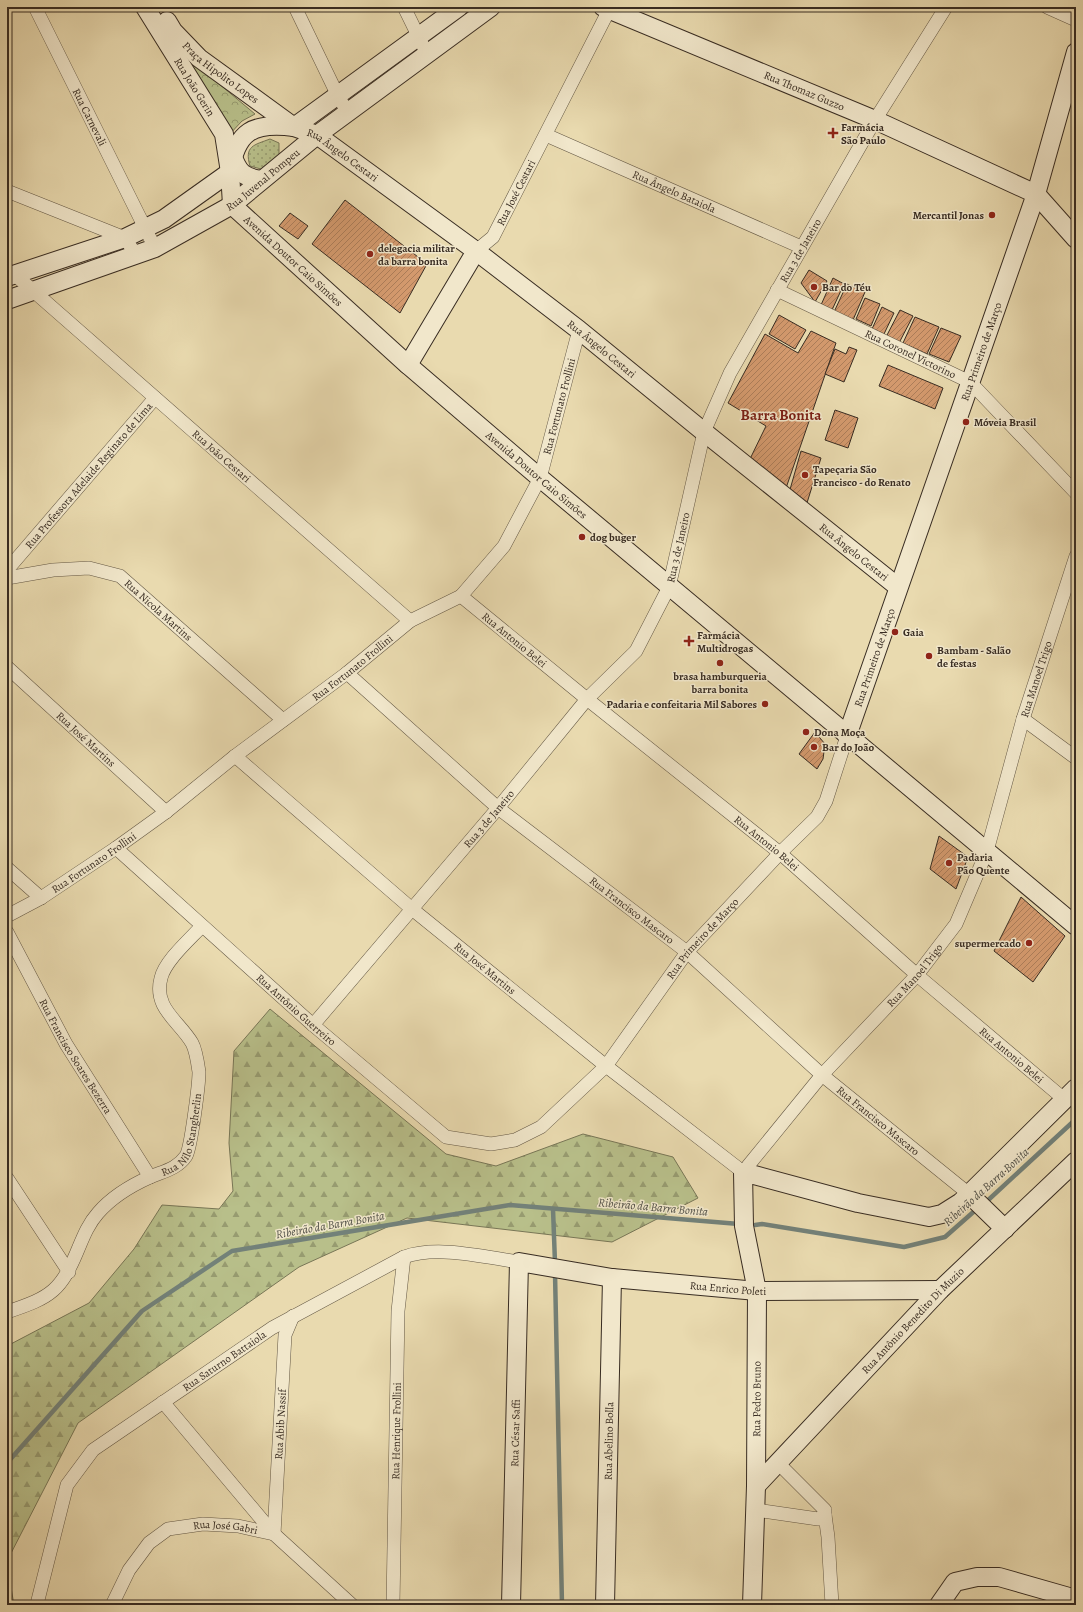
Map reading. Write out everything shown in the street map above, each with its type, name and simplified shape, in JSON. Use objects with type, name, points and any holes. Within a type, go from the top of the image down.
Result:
[{"type":"street","name":"Rua Carnevali","points":[[35,7],[155,248]]},
{"type":"street","name":"Rua João Gerin","points":[[145,7],[155,20],[224,134],[231,164]]},
{"type":"street","name":"Praça Hipolito Lopes","points":[[157,7],[173,31],[199,58],[294,127]]},
{"type":"street","points":[[295,7],[338,96],[348,113]]},
{"type":"street","points":[[404,7],[427,54]]},
{"type":"street","points":[[232,206],[231,164],[236,146],[248,132],[267,126],[294,127],[459,7]]},
{"type":"street","name":"Rua Juvenal Pompeu","points":[[7,300],[34,292],[155,248],[232,206],[261,180],[317,135],[491,7]]},
{"type":"street","name":"Rua 3 de Janeiro","points":[[313,1025],[498,808],[587,699],[636,651],[668,587],[704,432],[730,373],[875,120],[946,7]]},
{"type":"street","points":[[1046,7],[1076,20]]},
{"type":"street","name":"Rua Thomaz Guzzo","points":[[606,9],[875,120],[1036,194],[1076,238]]},
{"type":"street","name":"Rua José Cestari","points":[[408,365],[476,251],[493,237],[546,135],[606,9]]},
{"type":"street","name":"Rua Primeiro de Março","points":[[491,1144],[515,1140],[541,1128],[606,1066],[687,952],[780,853],[817,817],[826,801],[898,587],[1036,194],[1076,52]]},
{"type":"street","name":"Rua Ângelo Cestari","points":[[294,127],[317,135],[476,251],[580,330],[704,432],[898,587]]},
{"type":"street","name":"Rua Ângelo Bataiola","points":[[546,135],[801,247]]},
{"type":"street","points":[[11,275],[125,238],[164,219],[231,164]]},
{"type":"street","points":[[231,164],[244,175],[261,180]]},
{"type":"street","points":[[7,191],[125,238],[136,255]]},
{"type":"street","name":"Avenida Doutor Caio Simões","points":[[232,206],[408,365],[540,478],[668,587],[1076,926]]},
{"type":"street","name":"Rua João Cestari","points":[[11,275],[34,292],[410,621]]},
{"type":"street","name":"Rua Coronel Victorino","points":[[777,290],[970,382],[1076,493]]},
{"type":"street","name":"Rua Fortunato Frollini","points":[[7,916],[41,898],[116,848],[166,812],[235,756],[347,673],[410,621],[461,596],[504,546],[540,478],[580,330]]},
{"type":"street","name":"Rua Professora Adelaide Reginato de Lima","points":[[7,570],[155,398]]},
{"type":"street","name":"Rua Manoel Trigo","points":[[743,1172],[822,1074],[917,975],[956,924],[988,852],[1024,719],[1076,556]]},
{"type":"street","name":"Rua Nicola Martins","points":[[7,578],[53,570],[89,568],[120,576],[283,720]]},
{"type":"street","name":"Rua Antonio Belei","points":[[461,596],[780,853],[917,975],[1070,1094]]},
{"type":"street","name":"Rua José Martins","points":[[7,667],[166,812]]},
{"type":"street","name":"Rua Francisco Mascaro","points":[[347,673],[498,808],[687,952],[822,1074],[973,1198],[1003,1227]]},
{"type":"street","points":[[1024,719],[1076,758]]},
{"type":"street","name":"Rua José Martins","points":[[235,756],[412,909],[606,1066],[743,1172]]},
{"type":"street","name":"Rua Antônio Guerreiro","points":[[116,848],[313,1025],[446,1137],[491,1144]]},
{"type":"street","points":[[7,868],[41,898]]},
{"type":"street","name":"Rua Nilo Stangherlin","points":[[7,1312],[35,1303],[54,1291],[69,1272],[87,1228],[98,1212],[118,1196],[150,1177],[172,1169],[186,1155],[196,1108],[199,1072],[192,1043],[167,1014],[162,1003],[159,990],[160,978],[166,966],[202,926]]},
{"type":"street","name":"Rua Francisco Soares Bezerra","points":[[7,932],[66,1044],[150,1177]]},
{"type":"street","points":[[743,1172],[858,1203],[929,1217],[942,1214],[961,1202],[973,1198],[1070,1094]]},
{"type":"street","name":"Rua Antônio Benedito Di Muzio","points":[[756,1486],[940,1290],[1003,1227],[1076,1161]]},
{"type":"street","name":"Rua Pedro Bruno","points":[[743,1172],[742,1195],[744,1226],[757,1291],[756,1510],[752,1605]]},
{"type":"street","points":[[7,1178],[69,1272]]},
{"type":"street","name":"Rua Saturno Battaiola","points":[[37,1604],[66,1485],[93,1450],[293,1316],[404,1257],[416,1252],[440,1252],[519,1262]]},
{"type":"street","name":"Rua Henrique Frollini","points":[[393,1605],[398,1310],[404,1257]]},
{"type":"street","name":"Rua Enrico Poleti","points":[[519,1262],[612,1278],[757,1291],[940,1290]]},
{"type":"street","name":"Rua César Saffi","points":[[511,1605],[519,1262]]},
{"type":"street","name":"Rua Abelino Bolla","points":[[605,1605],[612,1278]]},
{"type":"street","name":"Rua Abib Nassif","points":[[274,1534],[285,1335],[293,1316]]},
{"type":"street","points":[[163,1402],[274,1534]]},
{"type":"street","points":[[778,1463],[825,1510],[821,1517],[828,1537],[832,1605]]},
{"type":"street","points":[[756,1510],[821,1517]]},
{"type":"street","name":"Rua José Gabri","points":[[112,1605],[128,1570],[150,1543],[168,1529],[202,1524],[238,1526],[274,1534],[352,1605]]},
{"type":"street","points":[[939,1605],[955,1582],[977,1577],[1000,1577],[1076,1599]]},
{"type":"green space","points":[[187,57],[255,114],[242,121],[228,136]]},
{"type":"green space","points":[[270,139],[279,143],[279,155],[261,169],[250,166],[248,159],[249,150],[255,145]]},
{"type":"green space","points":[[270,1009],[446,1154],[496,1166],[583,1134],[673,1157],[698,1198],[612,1242],[407,1218],[299,1267],[78,1423],[7,1561],[7,1346],[89,1303],[134,1249],[162,1205],[219,1209],[233,1191],[229,1143],[234,1051]]},
{"type":"green space","points":[[7,1564],[14,1605],[7,1605]]},
{"type":"building","name":"delegacia militar da barra bonita","points":[[345,200],[427,264],[400,313],[312,244]]},
{"type":"building","points":[[290,213],[308,226],[298,239],[279,226]]},
{"type":"building","name":"Bar do Téu","points":[[809,270],[827,281],[815,302],[801,283]]},
{"type":"building","points":[[833,278],[844,284],[832,310],[821,305]]},
{"type":"building","points":[[847,284],[865,292],[853,320],[834,312]]},
{"type":"building","points":[[865,298],[880,304],[871,326],[856,319]]},
{"type":"building","points":[[882,307],[894,313],[884,334],[872,329]]},
{"type":"building","points":[[900,310],[913,316],[899,343],[886,337]]},
{"type":"building","points":[[779,315],[806,330],[795,349],[769,334]]},
{"type":"building","points":[[915,317],[939,327],[927,354],[903,343]]},
{"type":"building","points":[[941,328],[961,336],[949,362],[929,354]]},
{"type":"building","points":[[811,331],[836,343],[785,491],[749,461],[766,426],[728,403],[765,334],[798,353]]},
{"type":"building","points":[[849,347],[857,350],[844,382],[825,374],[835,349],[846,354]]},
{"type":"building","points":[[888,365],[943,388],[935,409],[879,386]]},
{"type":"building","points":[[835,410],[858,418],[848,448],[825,440]]},
{"type":"building","name":"Tapeçaria São Francisco - do Renato","points":[[801,451],[821,458],[806,506],[789,493]]},
{"type":"building","name":"Bar do João","points":[[815,732],[825,744],[823,759],[817,769],[799,754]]},
{"type":"building","name":"Padaria Pão Quente","points":[[939,836],[968,857],[956,889],[930,869]]},
{"type":"building","name":"supermercado","points":[[1021,897],[1065,936],[1033,982],[994,951]]},
{"type":"waterway","name":"Ribeirão da Barra Bonita","points":[[985,1203],[1076,1119]]},
{"type":"waterway","name":"Ribeirão da Barra Bonita","points":[[7,1463],[142,1311],[232,1251],[510,1205],[739,1224]]},
{"type":"waterway","name":"Ribeirão da Barra Bonita","points":[[755,1225],[762,1224],[904,1247],[945,1237],[979,1207]]},
{"type":"waterway","points":[[553,1209],[555,1263]]},
{"type":"waterway","points":[[555,1273],[562,1605]]},
{"type":"place","name":"Farmácia São Paulo","points":[[833,133]]},
{"type":"place","name":"Mercantil Jonas","points":[[992,215]]},
{"type":"place","name":"delegacia militar da barra bonita","points":[[370,254]]},
{"type":"place","name":"Bar do Téu","points":[[814,287]]},
{"type":"place","name":"Móveia Brasil","points":[[966,422]]},
{"type":"place","name":"Tapeçaria São Francisco - do Renato","points":[[805,475]]},
{"type":"place","name":"dog buger","points":[[582,537]]},
{"type":"place","name":"Gaia","points":[[895,632]]},
{"type":"place","name":"Farmácia Multidrogas","points":[[689,641]]},
{"type":"place","name":"Bambam - Salão de festas","points":[[929,656]]},
{"type":"place","name":"brasa hamburqueria barra bonita","points":[[720,663]]},
{"type":"place","name":"Padaria e confeitaria Mil Sabores","points":[[765,704]]},
{"type":"place","name":"Dona Moça","points":[[806,732]]},
{"type":"place","name":"Bar do João","points":[[814,747]]},
{"type":"place","name":"Padaria Pão Quente","points":[[949,863]]},
{"type":"place","name":"supermercado","points":[[1029,943]]},
{"type":"district","name":"Barra Bonita","points":[[781,415]]}]
